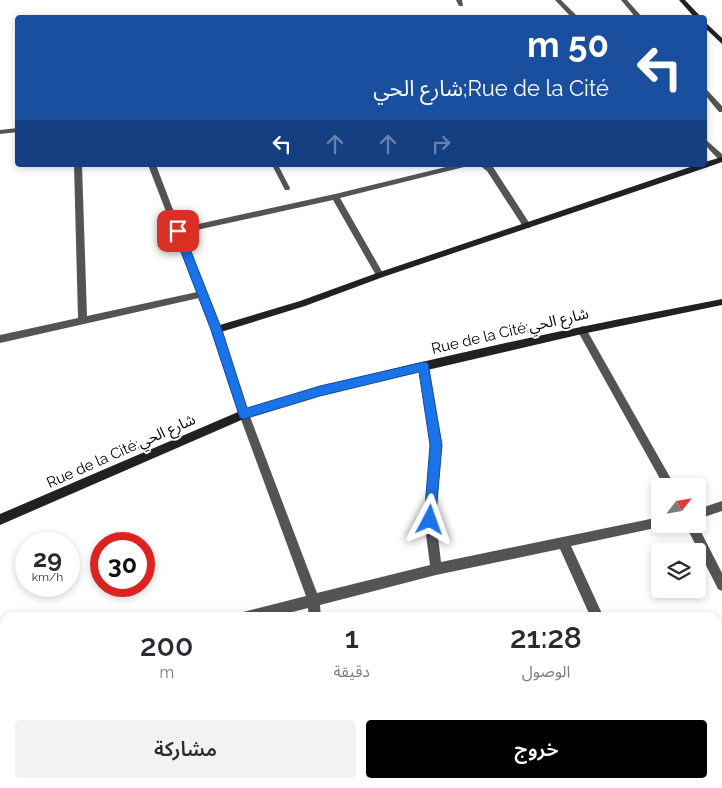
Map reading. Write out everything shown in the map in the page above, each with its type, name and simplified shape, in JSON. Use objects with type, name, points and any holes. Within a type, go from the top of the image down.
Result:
[{"type":"street","points":[[558,0],[573,15]]},
{"type":"street","points":[[624,0],[637,15]]},
{"type":"street","points":[[682,0],[696,15]]},
{"type":"street","points":[[707,26],[722,42]]},
{"type":"street","points":[[707,93],[722,110]]},
{"type":"street","points":[[0,132],[15,130]]},
{"type":"street","points":[[707,143],[722,158],[707,164]]},
{"type":"street","points":[[78,167],[83,321]]},
{"type":"street","points":[[155,167],[216,330],[244,414],[313,600],[314,612]]},
{"type":"street","points":[[178,231],[334,197],[456,167]]},
{"type":"street","points":[[486,167],[490,169],[527,226]]},
{"type":"street","points":[[216,330],[302,304],[380,275],[699,167]]},
{"type":"street","points":[[334,197],[380,275]]},
{"type":"street","points":[[0,339],[202,294]]},
{"type":"street","name":"Rue de la Cité;شارع الحي","points":[[0,520],[244,414],[320,391],[582,330],[722,302]]},
{"type":"street","points":[[582,330],[665,478]]},
{"type":"street","points":[[424,366],[436,445],[430,520],[436,569]]},
{"type":"street","points":[[706,511],[722,506]]},
{"type":"street","points":[[266,612],[436,569],[651,524]]},
{"type":"street","points":[[696,533],[722,585]]},
{"type":"street","points":[[563,542],[595,612]]},
{"type":"lane","points":[[276,167],[287,188]]},
{"type":"route","points":[[178,231],[216,330],[244,414],[320,391],[424,366],[436,445],[430,520]]}]
